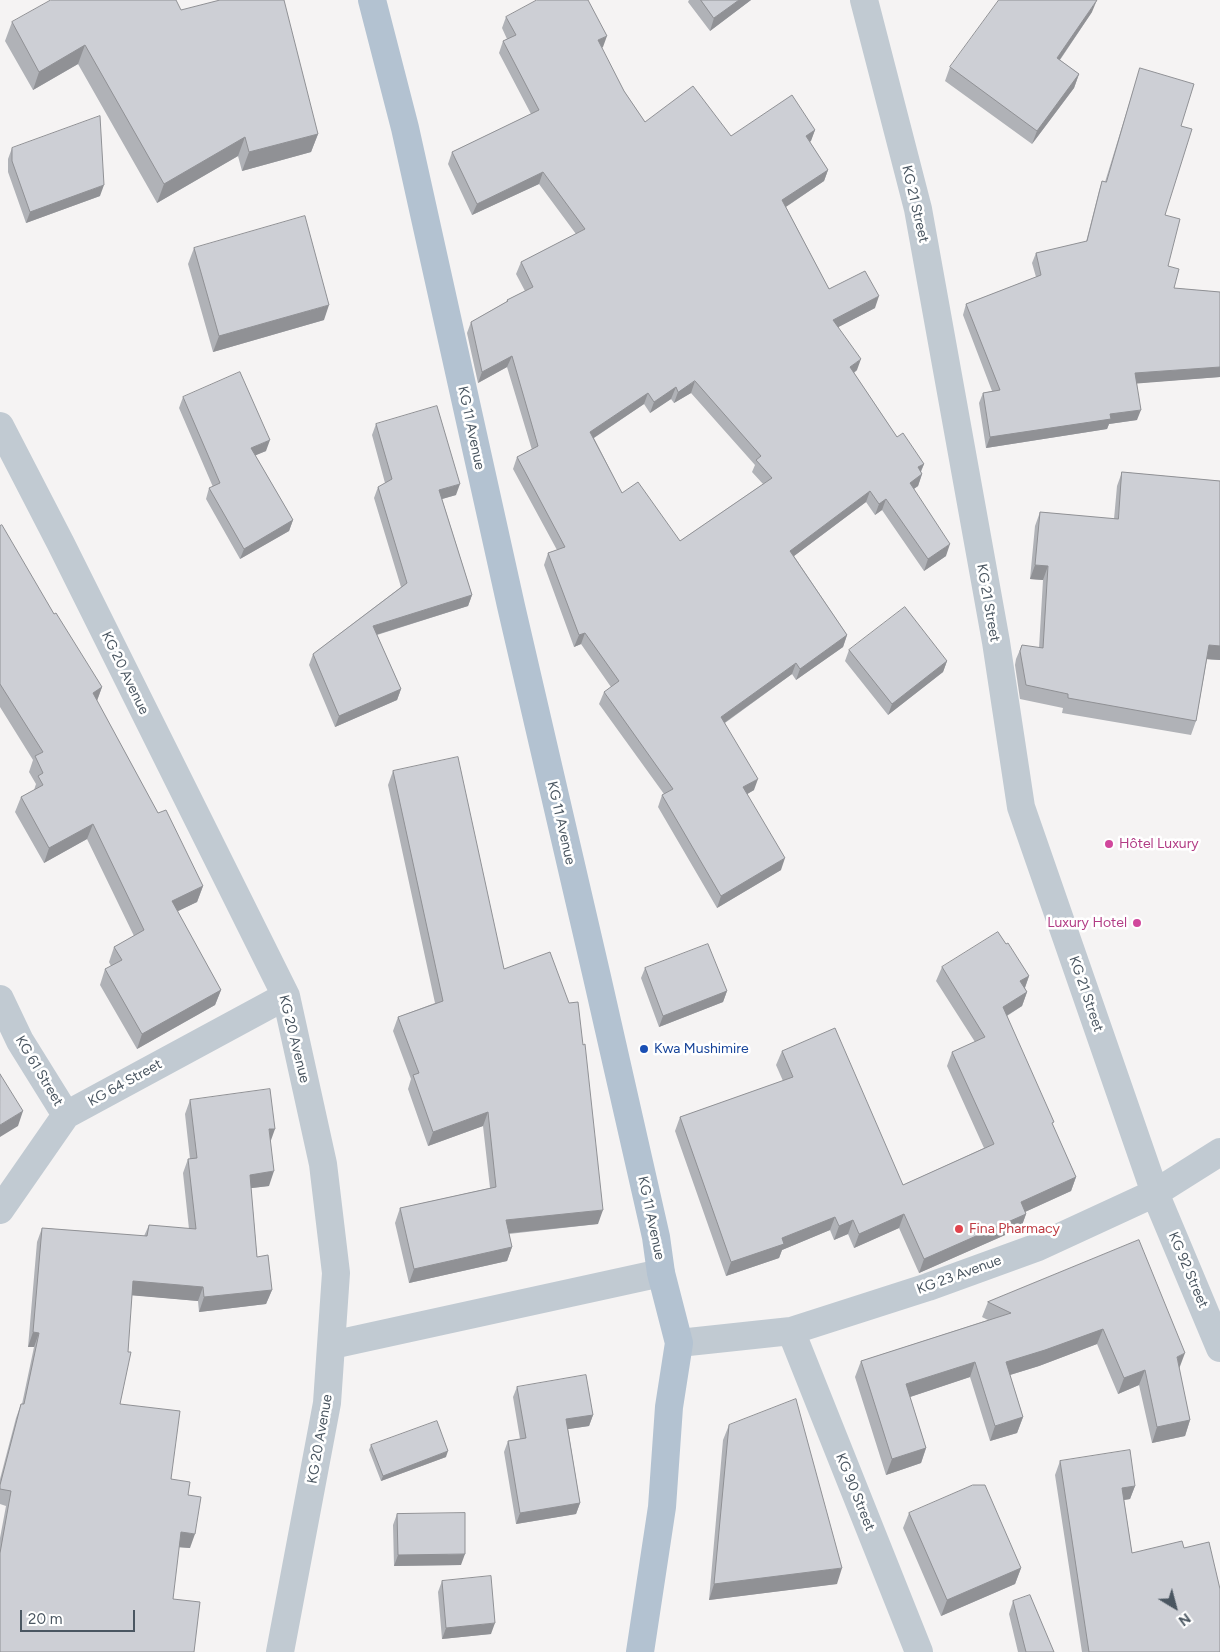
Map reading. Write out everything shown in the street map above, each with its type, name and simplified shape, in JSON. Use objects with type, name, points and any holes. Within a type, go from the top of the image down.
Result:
[{"type":"main road","name":"KG 11 Avenue","points":[[372,0],[405,128],[511,606],[598,977],[656,1237],[661,1273],[679,1343],[669,1407],[662,1508],[640,1652]]},
{"type":"street","name":"KG 21 Street","points":[[864,0],[918,209],[996,642],[1021,807],[1155,1193]]},
{"type":"street","name":"KG 20 Avenue","points":[[0,426],[61,544],[286,996],[323,1164],[336,1273],[327,1403],[280,1652]]},
{"type":"street","name":"KG 64 Street","points":[[0,1210],[66,1116],[286,996]]},
{"type":"street","name":"KG 61 Street","points":[[0,999],[20,1041],[66,1116]]},
{"type":"street","name":"KG 23 Avenue","points":[[679,1343],[792,1331],[928,1287],[1038,1247],[1155,1193],[1220,1152]]},
{"type":"street","name":"KG 92 Street","points":[[1155,1193],[1220,1348]]},
{"type":"street","points":[[332,1345],[661,1273]]},
{"type":"street","name":"KG 90 Street","points":[[792,1331],[919,1652]]},
{"type":"building","points":[[51,0],[176,0],[181,10],[220,0],[284,0],[318,134],[249,152],[245,137],[164,184],[85,45],[39,72],[12,22]]},
{"type":"building","points":[[537,0],[588,0],[607,36],[598,40],[624,91],[645,122],[693,86],[731,136],[792,95],[815,130],[806,136],[828,170],[782,200],[829,289],[865,271],[879,296],[833,320],[861,359],[850,367],[897,437],[903,433],[924,464],[918,467],[922,474],[910,483],[950,544],[928,559],[886,499],[879,504],[870,491],[790,551],[847,635],[800,669],[796,663],[721,717],[758,779],[743,787],[785,858],[721,896],[662,795],[673,789],[604,692],[619,681],[585,633],[579,635],[548,553],[565,547],[517,457],[538,446],[512,356],[482,372],[471,322],[533,287],[521,262],[585,229],[543,172],[477,204],[452,152],[539,110],[503,41],[516,35],[506,17]],"holes":[[[695,381],[761,456],[756,460],[772,478],[680,541],[638,482],[622,493],[590,432],[648,393],[654,402],[676,387],[678,392]]]},
{"type":"building","points":[[701,0],[739,0],[714,18]]},
{"type":"building","points":[[999,0],[1097,0],[1057,58],[1079,74],[1037,131],[950,67]]},
{"type":"building","points":[[1140,68],[1194,84],[1181,126],[1192,129],[1165,215],[1180,219],[1168,266],[1179,269],[1174,288],[1220,292],[1220,367],[1135,373],[1141,410],[1110,414],[1111,419],[990,437],[983,393],[1000,390],[966,304],[1041,275],[1036,253],[1087,241],[1102,181],[1106,182]]},
{"type":"building","points":[[100,116],[104,185],[30,212],[12,161],[12,148]]},
{"type":"building","points":[[305,216],[329,305],[219,336],[194,248]]},
{"type":"building","points":[[240,372],[270,440],[251,448],[293,520],[244,549],[209,488],[220,483],[183,397]]},
{"type":"building","points":[[437,406],[460,484],[439,490],[472,595],[373,626],[401,689],[339,716],[313,654],[407,583],[378,487],[392,479],[376,424]]},
{"type":"building","points":[[1122,472],[1220,481],[1220,646],[1209,645],[1196,721],[1068,698],[1068,694],[1026,685],[1020,651],[1022,645],[1043,648],[1048,566],[1035,565],[1040,512],[1118,519]]},
{"type":"building","points":[[2,525],[54,614],[56,613],[102,687],[93,693],[158,813],[166,810],[203,886],[172,901],[221,990],[142,1034],[105,969],[122,960],[114,947],[144,930],[93,824],[49,848],[21,797],[43,785],[38,776],[43,773],[35,756],[43,752],[0,684],[0,526]]},
{"type":"building","points":[[905,607],[947,661],[892,704],[849,650]]},
{"type":"building","points":[[458,757],[504,969],[550,952],[569,1003],[578,1002],[583,1045],[585,1044],[603,1210],[506,1220],[512,1247],[414,1269],[400,1208],[496,1187],[488,1112],[433,1132],[413,1075],[419,1073],[398,1017],[443,1001],[393,771]]},
{"type":"building","points":[[998,932],[1006,944],[1008,943],[1029,976],[1020,981],[1027,992],[1003,1007],[1076,1177],[1021,1202],[1026,1214],[924,1259],[904,1214],[859,1234],[853,1220],[839,1226],[835,1217],[782,1238],[784,1244],[731,1262],[680,1117],[793,1077],[782,1051],[835,1028],[903,1185],[994,1144],[952,1052],[985,1037],[942,967]]},
{"type":"building","points":[[708,944],[727,991],[663,1016],[645,968]]},
{"type":"building","points":[[0,1074],[23,1111],[0,1125]]},
{"type":"building","points":[[270,1089],[275,1129],[269,1129],[274,1171],[250,1175],[257,1257],[268,1255],[272,1290],[204,1297],[203,1287],[133,1281],[128,1352],[131,1352],[120,1404],[180,1411],[171,1479],[190,1482],[188,1495],[201,1497],[195,1534],[181,1532],[173,1599],[200,1602],[194,1652],[0,1652],[0,1553],[11,1491],[0,1489],[0,1485],[21,1404],[24,1404],[39,1333],[33,1332],[42,1228],[147,1236],[149,1225],[196,1229],[188,1159],[197,1158],[190,1100]]},
{"type":"building","points":[[1139,1240],[1185,1353],[1177,1357],[1190,1420],[1157,1427],[1145,1370],[1124,1378],[1103,1329],[1006,1362],[1023,1417],[995,1426],[975,1362],[906,1384],[926,1448],[892,1459],[861,1361],[1011,1313],[988,1302]]},
{"type":"building","points":[[586,1375],[593,1415],[566,1419],[580,1503],[520,1513],[508,1441],[526,1438],[517,1387]]},
{"type":"building","points":[[796,1399],[842,1568],[714,1584],[729,1425]]},
{"type":"building","points":[[437,1421],[448,1451],[383,1476],[371,1445]]},
{"type":"building","points":[[1130,1450],[1135,1486],[1122,1488],[1132,1553],[1182,1541],[1184,1548],[1209,1542],[1220,1589],[1220,1652],[1089,1652],[1060,1461]]},
{"type":"building","points":[[973,1485],[985,1485],[1021,1568],[947,1600],[909,1513]]},
{"type":"building","points":[[465,1513],[465,1554],[398,1555],[397,1514]]},
{"type":"building","points":[[491,1576],[495,1623],[446,1628],[442,1581]]},
{"type":"building","points":[[1030,1595],[1054,1652],[1026,1652],[1013,1601]]},
{"type":"place","name":"Hôtel Luxury","points":[[1109,844]]},
{"type":"place","name":"Luxury Hotel","points":[[1137,923]]},
{"type":"place","name":"Kwa Mushimire","points":[[644,1049]]},
{"type":"place","name":"Fina Pharmacy","points":[[959,1229]]}]
